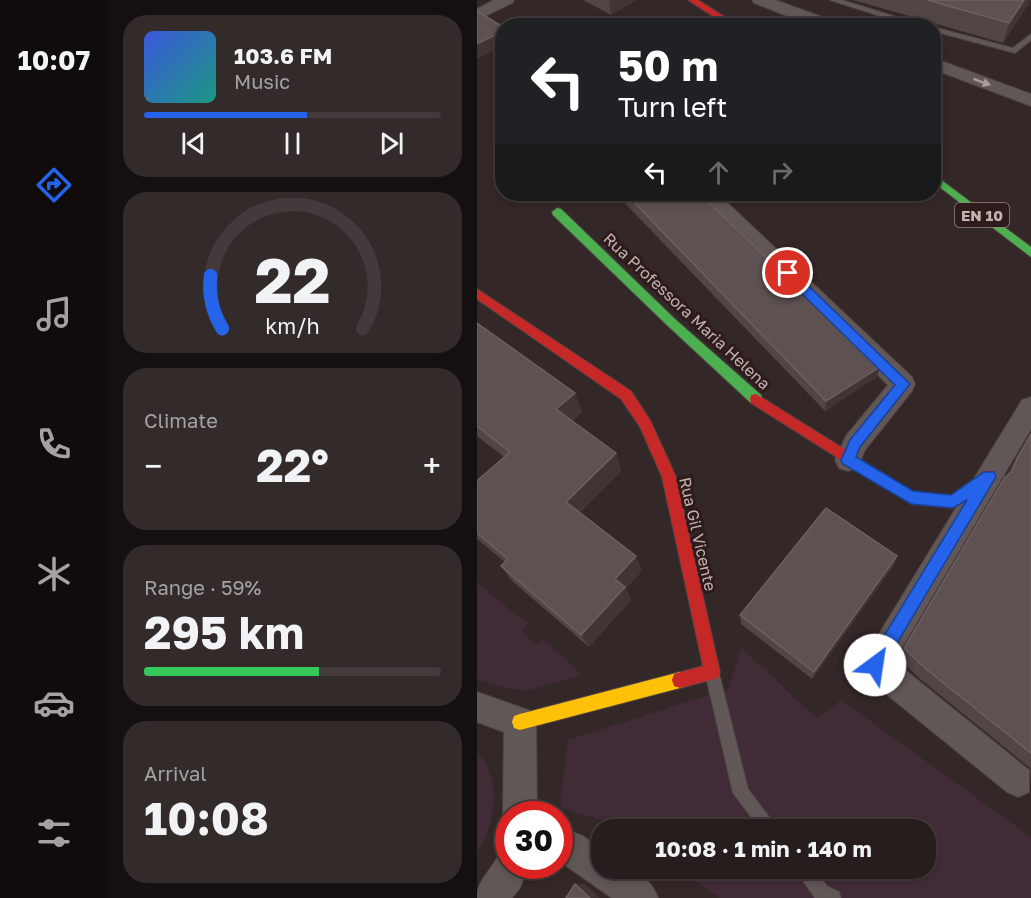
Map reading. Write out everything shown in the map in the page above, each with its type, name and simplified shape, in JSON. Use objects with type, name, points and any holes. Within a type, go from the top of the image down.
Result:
[{"type":"street","points":[[477,15],[506,0]]},
{"type":"street","points":[[691,0],[721,18]]},
{"type":"street","points":[[760,0],[808,18]]},
{"type":"street","points":[[941,66],[1031,100]]},
{"type":"street","name":"EN 10","points":[[941,183],[1031,253]]},
{"type":"street","points":[[713,201],[903,384],[855,444],[848,460]]},
{"type":"street","name":"Rua Professora Maria Helena","points":[[557,212],[672,323],[759,401],[848,460],[911,498],[953,502],[989,477]]},
{"type":"street","name":"Rua Gil Vicente","points":[[477,293],[626,395],[645,424],[669,477],[712,672]]},
{"type":"street","points":[[1018,781],[875,665],[1031,406]]},
{"type":"street","points":[[477,707],[520,722],[712,672]]},
{"type":"street","points":[[520,722],[520,801]]},
{"type":"street","points":[[573,849],[641,898]]},
{"type":"street","points":[[490,898],[506,879]]},
{"type":"lane","points":[[834,0],[894,18]]},
{"type":"lane","points":[[941,31],[1015,51],[1031,36]]},
{"type":"lane","points":[[712,672],[741,793],[762,819]]},
{"type":"lane","points":[[811,879],[821,892],[833,898]]},
{"type":"shaded area","points":[[477,583],[528,624],[521,631],[536,646],[544,639],[581,675],[525,691],[477,679]]},
{"type":"shaded area","points":[[742,648],[817,719],[841,700],[1031,837],[1031,898],[720,898],[692,879],[936,879],[936,819],[599,819],[573,812],[573,801],[561,801],[568,740],[728,689]]},
{"type":"shaded area","points":[[477,752],[485,762],[490,774],[493,801],[489,828],[477,852]]},
{"type":"building","points":[[927,0],[1024,0],[1009,23]]},
{"type":"building","points":[[477,11],[495,22],[495,35],[477,44]]},
{"type":"building","points":[[633,201],[707,201],[880,367],[826,401]]},
{"type":"building","points":[[477,323],[575,393],[556,409],[616,453],[566,502],[636,556],[615,579],[625,587],[581,635],[501,566],[508,559],[477,533],[477,481],[510,452],[477,426]]},
{"type":"building","points":[[1031,434],[1031,753],[926,669],[904,648],[1005,477],[1012,472]]},
{"type":"building","points":[[826,508],[897,556],[814,672],[740,615]]},
{"type":"building","points":[[575,884],[590,898],[566,898]]},
{"type":"traffic: fast","points":[[941,183],[1031,253]]},
{"type":"traffic: fast","points":[[557,212],[672,323],[756,399]]},
{"type":"traffic: slow","points":[[520,722],[680,680]]},
{"type":"traffic: jam","points":[[692,0],[722,18]]},
{"type":"traffic: jam","points":[[477,293],[626,395],[645,424],[669,477],[712,672],[680,680]]},
{"type":"traffic: jam","points":[[756,399],[911,498],[953,502],[989,476]]},
{"type":"route","points":[[788,273],[903,384],[855,444],[848,460],[911,498],[953,502],[989,477],[875,665]]}]
